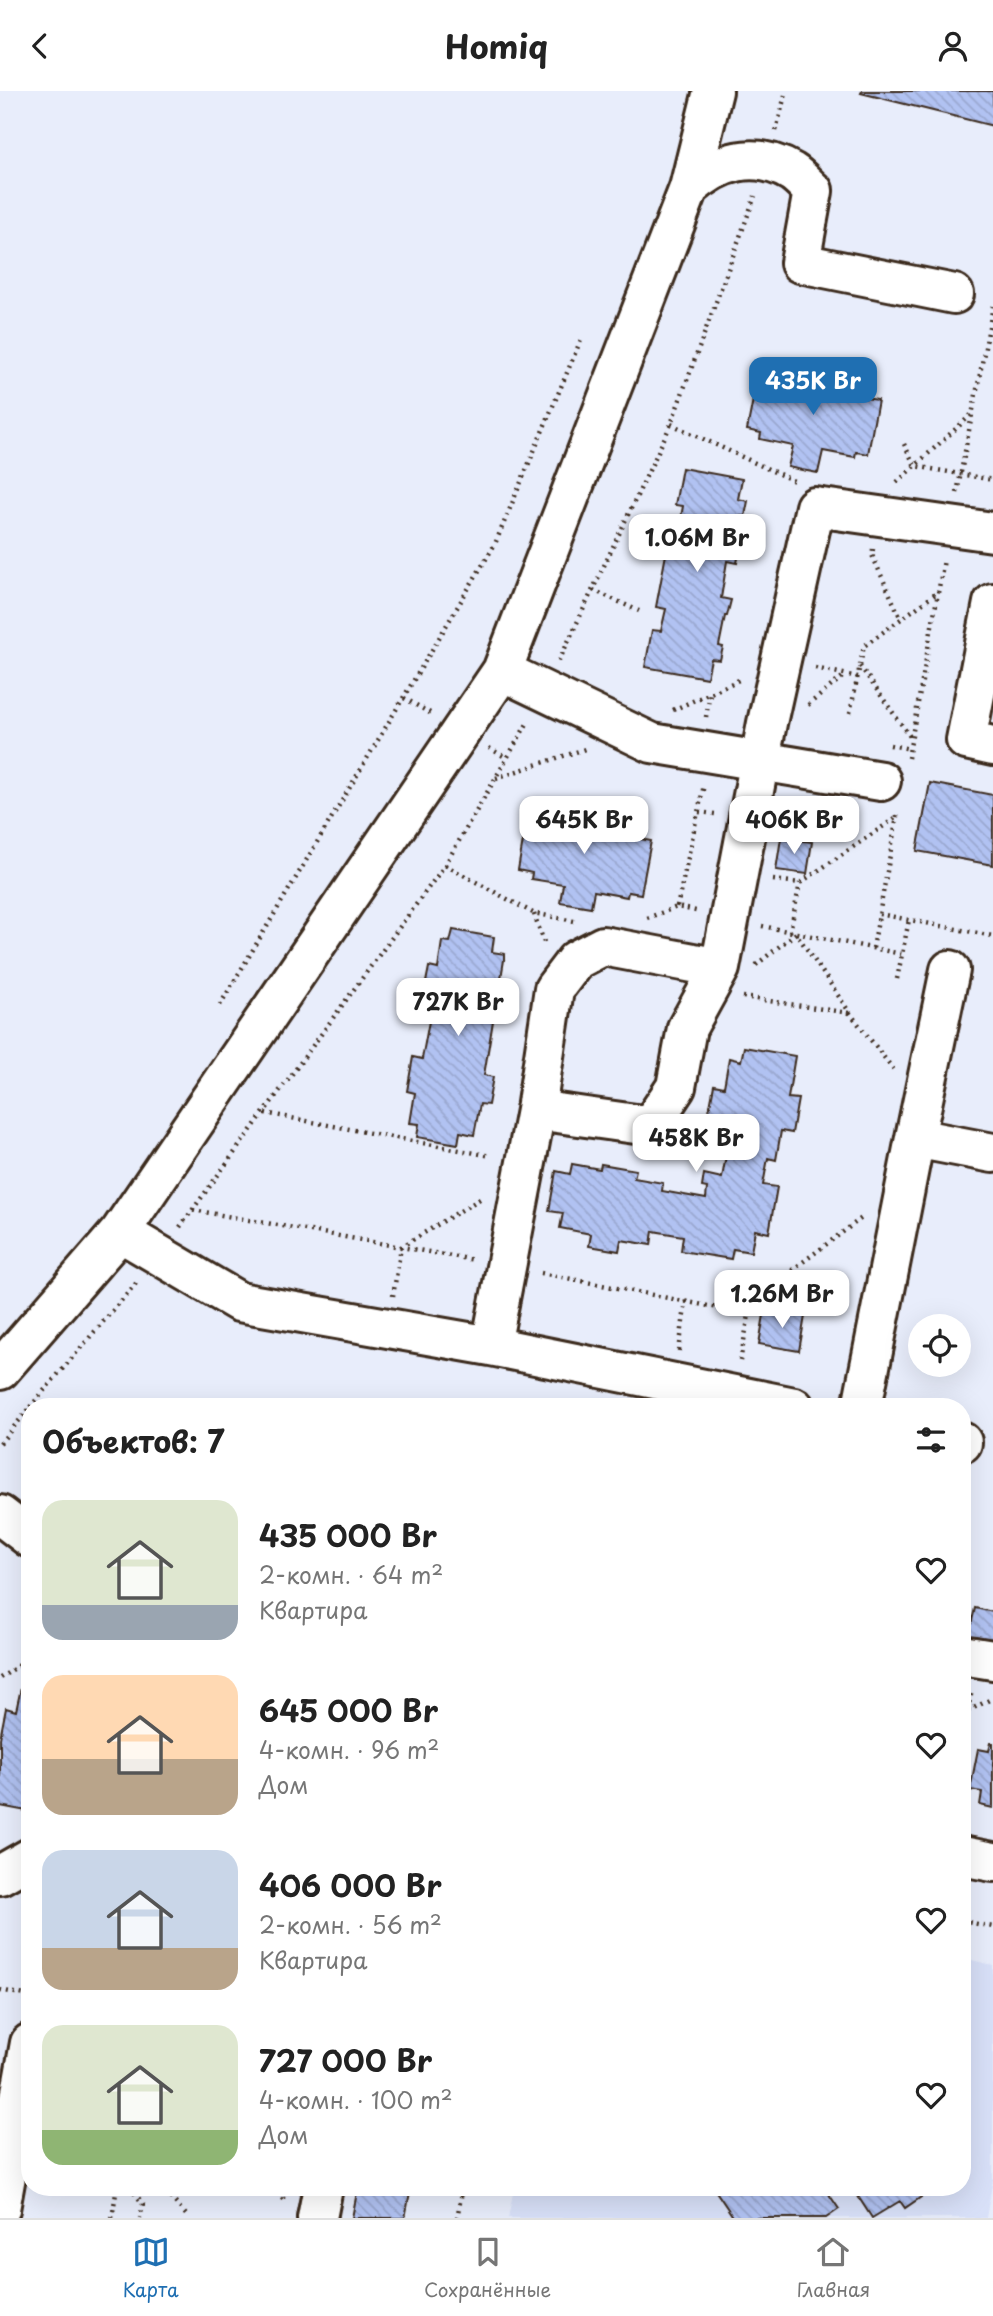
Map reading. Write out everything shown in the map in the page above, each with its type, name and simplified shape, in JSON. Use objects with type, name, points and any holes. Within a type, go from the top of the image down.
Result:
[{"type":"lane","points":[[0,1370],[120,1232],[502,671],[689,188],[713,91]]},
{"type":"lane","points":[[689,188],[705,173],[725,164],[746,160],[768,162],[793,173],[813,191],[800,263],[954,294]]},
{"type":"lane","points":[[536,1110],[650,1126],[676,1087],[687,1028],[733,971],[750,922],[761,761],[780,660],[815,507],[993,532]]},
{"type":"lane","points":[[993,603],[966,740],[993,746]]},
{"type":"lane","points":[[502,671],[652,743],[896,782]]},
{"type":"lane","points":[[491,1346],[536,1110],[554,989],[576,960],[603,946],[733,971]]},
{"type":"lane","points":[[864,1398],[950,970]]},
{"type":"lane","points":[[919,1122],[993,1153]]},
{"type":"lane","points":[[120,1232],[239,1302],[491,1346],[748,1398]]},
{"type":"lane","points":[[0,1515],[21,1531]]},
{"type":"lane","points":[[971,1858],[993,1862]]},
{"type":"lane","points":[[0,1875],[21,1864]]},
{"type":"lane","points":[[0,2209],[19,2044]]},
{"type":"lane","points":[[317,2218],[321,2196]]},
{"type":"path","points":[[873,948],[897,817],[896,782],[911,739],[993,306]]},
{"type":"path","points":[[220,1005],[495,544],[582,337]]},
{"type":"path","points":[[904,444],[915,466],[993,480]]},
{"type":"path","points":[[593,590],[639,611]]},
{"type":"path","points":[[850,713],[864,646],[939,591]]},
{"type":"path","points":[[780,660],[858,677]]},
{"type":"path","points":[[860,666],[911,739]]},
{"type":"path","points":[[804,709],[846,675]]},
{"type":"path","points":[[677,907],[705,780]]},
{"type":"path","points":[[768,879],[800,883],[897,817]]},
{"type":"path","points":[[445,865],[533,913],[584,923]]},
{"type":"path","points":[[800,883],[793,932],[850,1013],[919,1122]]},
{"type":"path","points":[[533,913],[549,954]]},
{"type":"path","points":[[879,914],[993,936]]},
{"type":"path","points":[[897,979],[909,920]]},
{"type":"path","points":[[750,922],[902,954]]},
{"type":"path","points":[[733,971],[850,1013]]},
{"type":"path","points":[[265,1113],[525,1167]]},
{"type":"path","points":[[387,1328],[401,1247],[525,1167]]},
{"type":"path","points":[[735,1395],[752,1300],[906,1185]]},
{"type":"path","points":[[674,1383],[687,1300]]},
{"type":"path","points":[[0,1443],[21,1418]]},
{"type":"path","points":[[0,1678],[21,1664]]},
{"type":"path","points":[[971,1688],[976,1668]]},
{"type":"path","points":[[971,1710],[993,1698]]},
{"type":"path","points":[[971,1923],[993,1927]]},
{"type":"path","points":[[0,1990],[21,1994]]},
{"type":"path","points":[[112,2218],[116,2196]]},
{"type":"path","points":[[137,2196],[143,2204],[141,2218]]},
{"type":"path","points":[[169,2196],[189,2218]]},
{"type":"path","points":[[457,2218],[461,2196]]},
{"type":"shaded area","points":[[971,1960],[993,1965],[993,2180],[986,2218],[508,2218],[512,2196],[971,2196]]},
{"type":"building","points":[[993,91],[993,126],[861,93]]},
{"type":"building","points":[[802,370],[838,377],[836,386],[866,392],[865,398],[878,400],[868,454],[856,452],[855,457],[823,451],[818,473],[802,470],[788,467],[793,446],[760,439],[761,433],[747,430],[757,379],[770,382],[772,374],[800,379]]},
{"type":"building","points":[[682,468],[742,479],[738,499],[748,501],[745,516],[741,516],[736,548],[740,548],[737,563],[727,561],[721,598],[731,600],[719,646],[723,647],[720,660],[711,659],[707,678],[645,667],[652,630],[661,631],[666,609],[656,607],[670,533],[678,534],[683,506],[675,505]]},
{"type":"building","points":[[930,783],[993,795],[993,865],[917,851]]},
{"type":"building","points":[[574,810],[610,816],[609,825],[636,830],[635,838],[651,841],[641,894],[628,892],[627,897],[594,891],[591,907],[560,902],[563,884],[531,879],[532,873],[518,870],[527,818],[542,821],[544,813],[573,818]]},
{"type":"building","points":[[781,838],[812,842],[807,874],[776,870]]},
{"type":"building","points":[[453,930],[494,937],[492,952],[505,954],[500,984],[510,985],[504,1017],[494,1015],[484,1075],[493,1077],[488,1105],[480,1104],[474,1135],[460,1132],[458,1144],[417,1137],[419,1124],[410,1123],[415,1093],[407,1091],[413,1057],[422,1059],[432,1005],[422,1003],[429,967],[438,969],[442,941],[450,942]]},
{"type":"building","points":[[744,1047],[795,1056],[788,1098],[798,1099],[792,1133],[781,1131],[776,1160],[768,1158],[763,1185],[777,1187],[769,1233],[755,1230],[751,1252],[733,1249],[731,1259],[681,1251],[683,1236],[653,1231],[651,1245],[621,1240],[619,1251],[589,1246],[591,1234],[560,1228],[563,1213],[549,1211],[556,1171],[570,1174],[572,1164],[600,1169],[601,1164],[636,1170],[634,1178],[663,1183],[662,1191],[706,1199],[707,1188],[702,1187],[704,1174],[722,1178],[727,1150],[713,1147],[718,1117],[708,1116],[714,1085],[724,1087],[729,1058],[741,1061]]},
{"type":"building","points":[[765,1309],[805,1316],[799,1351],[759,1344]]},
{"type":"building","points":[[975,1608],[993,1612],[993,1648],[971,1643]]},
{"type":"building","points":[[21,1688],[21,1810],[0,1806],[0,1738],[6,1708],[16,1711]]},
{"type":"building","points":[[993,1743],[993,1808],[980,1805],[982,1792],[971,1790],[978,1749],[989,1751]]},
{"type":"building","points":[[356,2196],[409,2196],[405,2218],[352,2218]]},
{"type":"building","points":[[719,2196],[830,2196],[839,2209],[826,2218],[734,2218]]},
{"type":"building","points":[[858,2196],[923,2196],[905,2208],[900,2201],[872,2218]]}]
